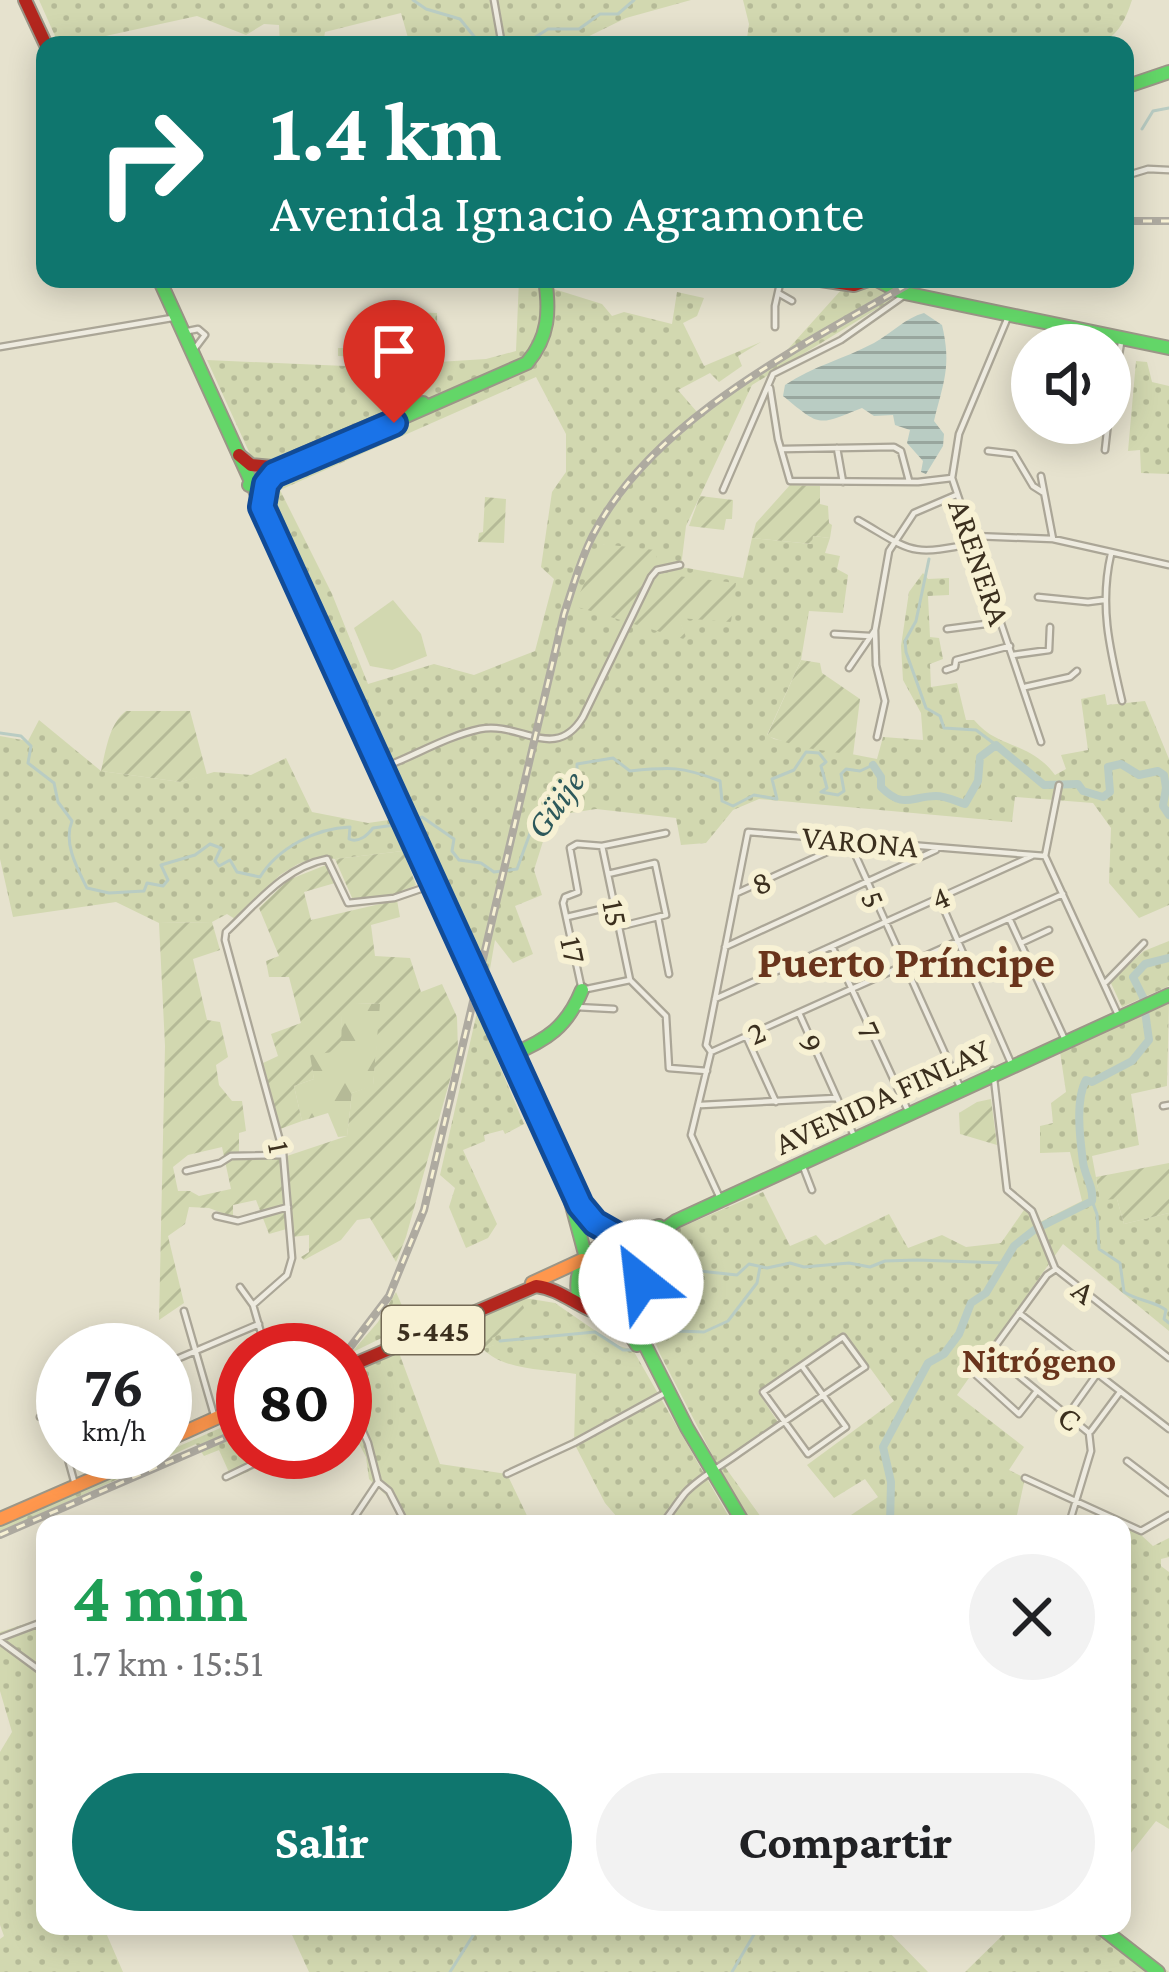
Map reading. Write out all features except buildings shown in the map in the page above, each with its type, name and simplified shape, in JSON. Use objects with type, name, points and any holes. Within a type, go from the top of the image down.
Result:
[{"type":"main road","points":[[29,0],[45,36]]},
{"type":"main road","points":[[1134,80],[1169,69]]},
{"type":"main road","points":[[159,288],[580,1205],[595,1223],[637,1247],[644,1271],[637,1292],[636,1325],[665,1393]]},
{"type":"main road","points":[[247,482],[527,363],[547,331],[545,288]]},
{"type":"main road","points":[[895,288],[1039,324]]},
{"type":"main road","points":[[1131,339],[1169,347]]},
{"type":"main road","points":[[188,351],[379,769]]},
{"type":"main road","points":[[237,453],[251,465],[273,470]]},
{"type":"main road","points":[[262,507],[273,470]]},
{"type":"main road","points":[[509,1056],[558,1034],[582,990]]},
{"type":"main road","name":"AVENIDA FINLAY","points":[[616,1237],[643,1233],[1163,995]]},
{"type":"main road","points":[[509,1056],[574,1208],[584,1257],[575,1289],[581,1306]]},
{"type":"main road","name":"AVENIDA FINLAY","points":[[644,1271],[646,1246],[658,1232],[720,1197]]},
{"type":"main road","name":"5-445","points":[[372,1353],[584,1257],[616,1237]]},
{"type":"main road","name":"5-445","points":[[372,1354],[536,1286],[555,1288],[592,1313],[608,1315]]},
{"type":"main road","points":[[637,1292],[608,1315],[634,1339],[735,1515]]},
{"type":"main road","points":[[192,1432],[216,1422]]},
{"type":"main road","points":[[0,1516],[82,1479]]},
{"type":"main road","points":[[74,1483],[84,1479]]},
{"type":"main road","points":[[1100,1935],[1147,1972]]},
{"type":"main road","points":[[1111,1935],[1158,1972]]},
{"type":"street","points":[[494,0],[500,36]]},
{"type":"street","points":[[1134,173],[1169,170]]},
{"type":"street","points":[[775,327],[779,288]]},
{"type":"street","points":[[778,292],[792,301]]},
{"type":"street","points":[[724,490],[779,369],[842,340],[907,293]]},
{"type":"street","name":"ARENERA","points":[[1009,315],[959,434],[952,478],[1041,742]]},
{"type":"street","points":[[0,347],[173,318]]},
{"type":"street","points":[[180,333],[198,329],[205,335],[204,341],[188,351]]},
{"type":"street","points":[[769,383],[790,481],[952,478]]},
{"type":"street","points":[[1105,450],[1106,444]]},
{"type":"street","points":[[838,448],[843,482]]},
{"type":"street","points":[[783,449],[898,448],[909,482]]},
{"type":"street","points":[[988,451],[1014,454],[1033,486],[1044,493]]},
{"type":"street","points":[[1041,476],[1053,539]]},
{"type":"street","points":[[877,737],[885,701],[873,633],[892,544],[914,513],[956,495]]},
{"type":"street","points":[[858,520],[892,544],[910,550],[942,550],[972,539],[1053,539],[1169,565]]},
{"type":"street","points":[[1111,554],[1104,600],[1122,701]]},
{"type":"street","points":[[379,769],[485,728],[553,740],[568,735],[583,717],[651,577],[657,570],[680,565]]},
{"type":"street","points":[[1038,597],[1104,600]]},
{"type":"street","points":[[947,629],[1001,622]]},
{"type":"street","points":[[1013,656],[1049,650],[1050,627]]},
{"type":"street","points":[[834,634],[873,633]]},
{"type":"street","points":[[849,668],[873,633]]},
{"type":"street","points":[[946,670],[955,667],[956,660],[1010,646]]},
{"type":"street","points":[[1025,687],[1070,677],[1077,671]]},
{"type":"street","points":[[1059,785],[1045,856],[1118,1016]]},
{"type":"street","name":"VARONA","points":[[736,894],[748,832],[1045,856]]},
{"type":"street","points":[[602,846],[667,833]]},
{"type":"street","name":"5","points":[[850,841],[960,1087]]},
{"type":"street","name":"8","points":[[736,894],[850,841]]},
{"type":"street","name":"17","points":[[582,990],[563,899],[578,892],[571,845],[602,846]]},
{"type":"street","name":"15","points":[[602,846],[630,980]]},
{"type":"street","points":[[725,947],[941,848]]},
{"type":"street","name":"4","points":[[715,999],[1035,855]]},
{"type":"street","name":"1","points":[[253,1305],[291,1266],[288,1207],[283,1155],[226,932],[292,870],[307,862],[327,859],[349,903],[394,898],[432,886]]},
{"type":"street","points":[[608,874],[655,863],[666,916],[618,927]]},
{"type":"street","name":"2","points":[[711,1052],[1063,893]]},
{"type":"street","points":[[720,1197],[691,1135],[711,1052],[706,1046],[736,894]]},
{"type":"street","points":[[939,898],[1011,1064]]},
{"type":"street","points":[[567,917],[615,906]]},
{"type":"street","points":[[658,917],[669,974]]},
{"type":"street","points":[[1009,918],[1065,1040]]},
{"type":"street","points":[[1021,943],[1049,930]]},
{"type":"street","points":[[1104,984],[1144,943]]},
{"type":"street","name":"7","points":[[832,946],[908,1111]]},
{"type":"street","points":[[582,990],[630,980],[666,1016],[669,1068],[707,1071]]},
{"type":"street","points":[[576,1007],[614,1009]]},
{"type":"street","name":"9","points":[[799,1013],[854,1136]]},
{"type":"street","points":[[746,1036],[776,1102]]},
{"type":"street","points":[[993,1072],[1007,1190],[1032,1211],[1056,1269],[1047,1274],[975,1374],[1019,1414],[1037,1391]]},
{"type":"street","points":[[700,1106],[836,1098]]},
{"type":"street","points":[[187,1172],[230,1156],[283,1155]]},
{"type":"street","points":[[801,1161],[812,1190]]},
{"type":"street","points":[[216,1216],[238,1221],[288,1207]]},
{"type":"street","name":"A","points":[[1056,1269],[1169,1358]]},
{"type":"street","points":[[240,1287],[259,1323]]},
{"type":"street","points":[[184,1311],[216,1422]]},
{"type":"street","points":[[1019,1313],[1169,1429]]},
{"type":"street","points":[[669,1515],[710,1473],[783,1422],[823,1395],[865,1366],[843,1337],[763,1392],[783,1422],[808,1454],[846,1427],[823,1395],[802,1366]]},
{"type":"street","points":[[192,1353],[216,1342]]},
{"type":"street","name":"C","points":[[991,1353],[1090,1436]]},
{"type":"street","points":[[1067,1416],[1097,1374]]},
{"type":"street","points":[[1071,1515],[1090,1436],[1120,1392]]},
{"type":"street","points":[[507,1474],[665,1393]]},
{"type":"street","points":[[372,1459],[378,1482],[389,1491],[401,1515]]},
{"type":"street","points":[[1127,1461],[1169,1493]]},
{"type":"street","points":[[1025,1478],[1104,1515]]},
{"type":"street","points":[[73,1479],[74,1483]]},
{"type":"street","points":[[356,1515],[378,1482]]},
{"type":"street","points":[[1131,1527],[1141,1531],[1169,1515]]},
{"type":"street","points":[[0,1640],[36,1625]]},
{"type":"street","points":[[0,1640],[36,1667]]},
{"type":"green space","points":[[39,0],[691,0],[626,18],[589,36],[407,36],[401,13],[325,32],[324,36],[280,36],[279,25],[264,24],[246,35],[197,16],[106,36],[55,36]]},
{"type":"green space","points":[[743,0],[1132,0],[1112,36],[747,36]]},
{"type":"green space","points":[[519,288],[554,288],[602,304],[612,316],[624,312],[672,324],[677,292],[704,298],[697,316],[683,323],[704,366],[761,342],[738,356],[742,366],[719,382],[710,373],[678,390],[697,412],[779,359],[843,288],[911,288],[752,385],[686,526],[681,567],[743,578],[752,538],[811,544],[813,536],[830,538],[825,553],[840,556],[837,569],[848,575],[843,613],[809,611],[801,660],[767,735],[774,739],[877,759],[883,737],[923,740],[921,713],[903,680],[901,646],[909,592],[923,573],[928,579],[949,578],[949,595],[928,596],[930,637],[939,638],[943,659],[930,664],[931,687],[957,683],[966,720],[974,720],[994,736],[1035,756],[1055,775],[1066,769],[1061,755],[1088,750],[1081,699],[1105,694],[1107,705],[1145,701],[1169,759],[1169,905],[1139,918],[1109,883],[1111,828],[1093,803],[1015,797],[1012,822],[759,799],[733,810],[706,843],[681,845],[676,818],[596,809],[551,816],[534,870],[542,895],[515,906],[533,954],[513,963],[495,940],[490,969],[483,976],[269,499],[270,491],[282,480],[271,460],[250,454],[207,360],[391,368],[400,362],[402,312],[437,313],[438,362],[486,359],[516,351]],"holes":[[[536,377],[566,434],[566,472],[552,492],[541,567],[554,579],[535,651],[474,675],[434,664],[368,684],[332,594],[280,490]],[[602,544],[657,562],[686,638]]]},
{"type":"green space","points":[[356,317],[395,318],[393,358],[338,356],[338,348],[355,348]]},
{"type":"green space","points":[[1136,361],[1147,362],[1152,382],[1169,386],[1169,474],[1141,473],[1140,450],[1128,451]]},
{"type":"green space","points":[[790,485],[820,486],[820,504],[828,506],[832,525],[830,538],[813,536],[812,544],[752,538],[756,523]]},
{"type":"green space","points":[[700,496],[733,500],[732,519],[726,519],[724,530],[689,526]]},
{"type":"green space","points":[[485,497],[506,499],[504,543],[478,542]]},
{"type":"green space","points":[[602,544],[655,550],[661,574],[736,583],[731,622],[679,618],[687,640],[574,606]]},
{"type":"green space","points":[[393,600],[421,634],[427,656],[392,670],[370,666],[354,628]]},
{"type":"green space","points":[[801,660],[820,663],[822,673],[860,699],[853,755],[800,747],[767,736]]},
{"type":"green space","points":[[126,711],[190,711],[207,775],[181,782],[101,771],[112,730]]},
{"type":"green space","points":[[39,720],[101,771],[181,782],[214,772],[251,775],[286,758],[312,812],[368,823],[389,820],[403,851],[318,857],[298,864],[235,919],[227,914],[212,922],[159,923],[116,902],[13,917],[0,859],[0,736],[28,741]]},
{"type":"green space","points":[[403,851],[416,885],[398,894],[353,900],[335,859]]},
{"type":"green space","points":[[326,865],[335,883],[304,892],[311,920],[397,900],[400,917],[371,925],[375,956],[410,958],[421,992],[442,984],[457,1017],[458,1051],[406,1237],[396,1262],[370,1218],[357,1220],[341,1240],[304,1260],[309,1235],[292,1237],[290,1228],[269,1234],[256,1200],[233,1205],[233,1217],[189,1207],[185,1224],[168,1236],[184,1303],[159,1320],[165,1046],[159,923],[212,922],[220,950],[193,959],[207,1020],[220,1022],[228,1057],[216,1065],[219,1085],[232,1101],[242,1101],[246,1131],[239,1133],[239,1157],[284,1157],[347,1136],[352,1093],[373,1085],[380,1004],[357,1003],[355,1014],[342,1015],[341,1051],[310,1055],[314,1079],[294,1086],[302,1121],[280,1129],[263,1063],[278,1056],[271,1034],[301,1023],[289,977],[269,977],[266,961],[279,956],[259,908],[288,880]],"holes":[[[222,1147],[231,1189],[199,1196],[178,1191],[173,1167],[188,1155]]]},
{"type":"green space","points":[[1169,941],[1169,986],[1122,1007],[1110,981],[1144,951]]},
{"type":"green space","points":[[1169,1001],[1167,1086],[1131,1094],[1139,1145],[1092,1156],[1100,1199],[1117,1199],[1124,1224],[1169,1213],[1169,1331],[1063,1244],[957,1395],[1024,1447],[1009,1470],[1025,1478],[1017,1515],[851,1515],[878,1497],[865,1479],[834,1498],[807,1465],[894,1401],[844,1332],[758,1392],[782,1428],[725,1467],[760,1515],[747,1515],[719,1474],[643,1312],[657,1246],[677,1229],[763,1192],[790,1246],[816,1235],[825,1245],[889,1214],[908,1248],[942,1235],[966,1247],[1001,1243],[1026,1207],[1036,1224],[1082,1201],[1070,1152],[1040,1153],[1040,1126],[1053,1123],[1051,1103],[1066,1092],[1060,1052]]},
{"type":"green space","points":[[357,1003],[381,1004],[373,1086],[352,1093],[347,1136],[338,1137],[328,1113],[302,1121],[294,1086],[314,1079],[309,1055],[340,1046],[342,1015]]},
{"type":"green space","points":[[477,1012],[524,1124],[505,1134],[503,1130],[484,1135],[485,1141],[463,1150],[497,1224],[488,1238],[466,1248],[449,1207],[455,1188],[440,1175]]},
{"type":"green space","points":[[991,1099],[997,1145],[960,1134],[959,1113]]},
{"type":"green space","points":[[1169,1163],[1169,1213],[1124,1224],[1117,1199],[1100,1200],[1096,1177]]},
{"type":"green space","points":[[629,1243],[638,1265],[632,1287],[608,1310],[587,1306],[577,1281],[597,1244]]},
{"type":"green space","points":[[396,1292],[410,1324],[372,1343],[372,1329]]},
{"type":"green space","points":[[519,1297],[555,1303],[616,1345],[633,1350],[728,1515],[615,1515],[574,1443],[576,1374],[502,1361],[483,1349],[494,1345],[491,1338]]},
{"type":"green space","points":[[519,1297],[530,1321],[492,1338],[495,1345],[483,1349],[473,1318]]},
{"type":"green space","points":[[398,1350],[440,1464],[507,1474],[527,1515],[400,1515],[369,1479],[372,1360]]},
{"type":"green space","points":[[216,1430],[216,1451],[204,1456],[196,1444],[192,1446],[192,1440]]},
{"type":"green space","points":[[104,1479],[118,1479],[36,1515],[0,1532],[0,1525]]},
{"type":"green space","points":[[1131,1530],[1153,1546],[1169,1538],[1169,1557],[1161,1559],[1161,1566],[1169,1572],[1169,1829],[1156,1821],[1131,1853]]},
{"type":"green space","points":[[36,1620],[36,1935],[107,1935],[123,1972],[0,1972],[0,1939],[4,1936],[0,1925],[0,1752],[12,1732],[0,1691],[0,1632]]},
{"type":"green space","points":[[292,1935],[892,1935],[928,1972],[309,1972]]},
{"type":"green space","points":[[1003,1935],[1122,1935],[1169,1972],[965,1972]]},
{"type":"shaded area","points":[[924,313],[942,325],[946,352],[934,421],[944,434],[943,446],[926,474],[921,472],[923,461],[907,443],[910,430],[895,425],[893,415],[874,416],[862,408],[820,420],[783,396],[785,385],[796,378],[874,343]]},
{"type":"waterway","points":[[413,0],[460,19],[474,36]]},
{"type":"waterway","points":[[537,36],[548,29],[579,29],[600,14],[618,14],[634,0]]},
{"type":"waterway","points":[[1142,129],[1153,111],[1169,108]]},
{"type":"waterway","points":[[929,559],[916,621],[905,641],[926,708],[940,716],[944,728],[976,730],[996,745]]},
{"type":"waterway","name":"Güije","points":[[0,733],[21,736],[31,746],[28,763],[54,783],[58,802],[72,821],[70,847],[87,888],[109,893],[144,891],[147,883],[163,886],[168,880],[161,865],[195,855],[210,844],[221,848],[215,861],[219,866],[230,860],[237,872],[260,877],[277,857],[311,836],[350,827],[349,839],[356,840],[373,828],[402,824]]},
{"type":"waterway","name":"Güije","points":[[873,765],[881,787],[896,798],[939,796],[965,804],[978,781],[980,757],[996,745],[1044,785],[1078,784],[1083,791],[1103,797],[1110,792],[1108,767],[1121,764],[1139,775],[1158,771],[1164,775],[1163,806],[1169,815]]},
{"type":"waterway","name":"Güije","points":[[412,822],[422,817],[454,839],[452,851],[459,860],[481,863],[494,872],[517,869],[533,825],[552,797],[563,797],[577,780],[577,764],[613,758],[630,771],[685,770],[720,781],[722,801],[733,806],[754,795],[777,799],[772,779],[794,770],[806,752],[819,753],[826,762],[821,766],[827,788],[821,792],[838,795],[844,791],[841,774],[846,769],[860,771],[873,765]]},
{"type":"waterway","points":[[890,1515],[891,1482],[883,1447],[928,1363],[944,1354],[959,1334],[971,1303],[986,1293],[1014,1246],[1034,1230],[1092,1201],[1080,1131],[1083,1088],[1086,1080],[1092,1082],[1132,1061],[1149,1040],[1143,997],[1133,977],[1145,964],[1169,958]]},
{"type":"waterway","points":[[1092,1201],[1099,1249],[1120,1263],[1124,1292],[1166,1310],[1164,1319],[1169,1323]]},
{"type":"waterway","points":[[659,1255],[681,1269],[737,1275],[749,1264],[767,1268],[790,1263],[870,1267],[885,1261],[917,1260],[1005,1263]]},
{"type":"waterway","points":[[652,1340],[678,1331],[704,1332],[728,1321],[757,1283],[760,1267]]},
{"type":"waterway","points":[[500,1341],[595,1332],[623,1350],[633,1350]]},
{"type":"waterway","points":[[450,1972],[473,1935]]},
{"type":"waterway","points":[[732,1972],[754,1935]]},
{"type":"railway","points":[[1134,221],[1169,221]]},
{"type":"railway","points":[[369,1323],[389,1296],[424,1210],[564,614],[593,535],[620,493],[693,419],[782,358],[902,288]]},
{"type":"railway","points":[[46,1515],[216,1442]]},
{"type":"railway","points":[[0,1535],[36,1519]]},
{"type":"traffic: fast","points":[[1134,84],[1169,72]]},
{"type":"traffic: fast","points":[[163,288],[580,1206],[607,1232]]},
{"type":"traffic: fast","points":[[249,485],[527,363],[546,323],[546,288]]},
{"type":"traffic: fast","points":[[892,288],[1169,348]]},
{"type":"traffic: fast","points":[[296,457],[423,403]]},
{"type":"traffic: fast","points":[[511,1055],[554,1031],[570,1014],[582,990]]},
{"type":"traffic: fast","points":[[644,1262],[652,1238],[676,1221],[1169,995]]},
{"type":"traffic: fast","points":[[571,1202],[585,1254]]},
{"type":"traffic: fast","points":[[620,1237],[659,1226]]},
{"type":"traffic: fast","points":[[579,1301],[578,1279],[584,1262],[616,1237]]},
{"type":"traffic: fast","points":[[637,1292],[634,1316],[640,1335],[739,1515]]},
{"type":"traffic: fast","points":[[608,1315],[627,1329],[637,1345]]},
{"type":"traffic: fast","points":[[1111,1935],[1158,1972]]},
{"type":"traffic: slow","points":[[532,1283],[582,1260]]},
{"type":"traffic: slow","points":[[192,1429],[216,1418]]},
{"type":"traffic: slow","points":[[0,1519],[92,1479]]},
{"type":"traffic: jam","points":[[25,0],[42,36]]},
{"type":"traffic: jam","points":[[239,455],[251,465],[272,467]]},
{"type":"traffic: jam","points":[[372,1356],[536,1286],[608,1315],[633,1294],[645,1265],[631,1242],[607,1232]]},
{"type":"district","name":"Puerto Príncipe","points":[[906,962]]},
{"type":"district","name":"Nitrógeno","points":[[1039,1360]]},
{"type":"route","points":[[394,423],[274,474],[262,493],[262,507],[580,1205],[595,1223],[637,1247],[644,1271],[641,1282]]}]
